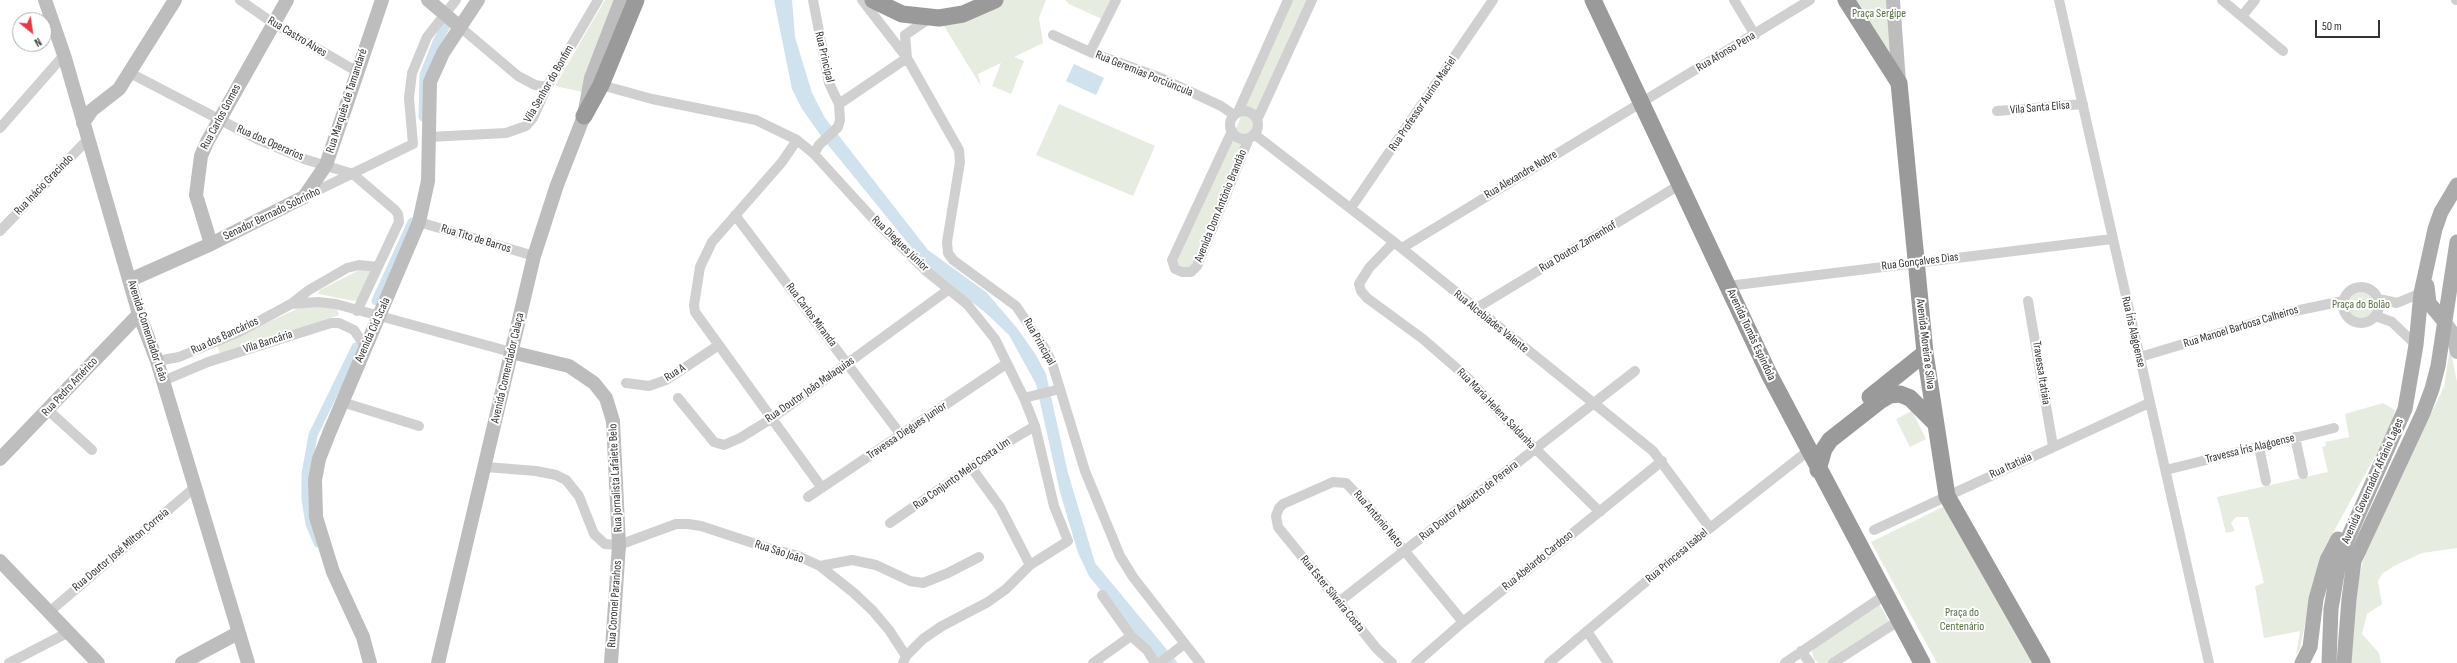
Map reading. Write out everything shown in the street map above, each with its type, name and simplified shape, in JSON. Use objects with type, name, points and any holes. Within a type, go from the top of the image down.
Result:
[{"type":"highway","points":[[584,116],[596,82],[636,0]]},
{"type":"highway","points":[[873,0],[902,14],[930,18],[963,14],[995,0]]},
{"type":"highway","points":[[895,0],[929,7],[954,5],[971,0]]},
{"type":"highway","name":"Avenida Tomás Espíndola","points":[[1593,0],[1800,435],[1922,663]]},
{"type":"highway","points":[[1846,0],[1899,83]]},
{"type":"highway","name":"Avenida Moreira e Silva","points":[[1899,83],[1925,353],[1948,496],[2042,663]]},
{"type":"highway","points":[[1800,435],[1816,438],[1827,433],[1900,375],[1925,353]]},
{"type":"highway","points":[[1900,375],[1901,386],[1910,398],[1936,424]]},
{"type":"highway","points":[[1818,470],[1824,450],[1830,440],[1875,404],[1890,396],[1900,394],[1910,398]]},
{"type":"main road","name":"Avenida Governador Afrânio Lages","points":[[2329,663],[2335,579],[2340,556],[2363,500],[2398,429],[2405,409],[2416,345],[2421,293],[2429,258],[2441,212],[2457,185]]},
{"type":"main road","name":"Avenida Governador Afrânio Lages","points":[[2344,663],[2348,599],[2354,561],[2423,413],[2438,366],[2457,242]]},
{"type":"main road","points":[[2429,258],[2427,299],[2444,321]]},
{"type":"main road","points":[[2302,663],[2310,647],[2316,599],[2327,560],[2345,524],[2363,500]]},
{"type":"street","name":"Avenida Comendador Leão","points":[[45,0],[64,55],[139,314],[163,381],[248,663]]},
{"type":"street","points":[[83,123],[92,110],[119,89],[175,0]]},
{"type":"street","name":"Rua Castro Alves","points":[[240,0],[273,23],[356,71]]},
{"type":"street","name":"Rua Carlos Gomes","points":[[211,244],[199,210],[196,184],[201,156],[219,120],[287,0]]},
{"type":"street","name":"Rua Marquês de Tamandaré","points":[[304,197],[326,165],[356,71],[382,0]]},
{"type":"street","points":[[428,0],[518,76],[535,85],[547,88]]},
{"type":"street","points":[[445,15],[456,0]]},
{"type":"street","name":"Avenida Cid Scala","points":[[370,663],[363,637],[333,572],[316,517],[315,480],[319,459],[419,222],[428,181],[430,82],[440,58],[478,0]]},
{"type":"street","name":"Vila Senhor do Bonfim","points":[[429,137],[506,133],[520,129],[533,118],[547,88],[598,0]]},
{"type":"street","points":[[596,82],[621,0]]},
{"type":"street","name":"Rua Principal","points":[[812,0],[829,83],[839,104]]},
{"type":"street","name":"Rua Principal","points":[[862,0],[907,58],[959,150],[960,162],[947,242],[948,254],[953,260],[998,291],[1022,313],[1046,350],[1057,389],[1085,471],[1120,556],[1133,577],[1200,663]]},
{"type":"street","points":[[1090,52],[1116,0]]},
{"type":"street","points":[[1236,114],[1246,111],[1253,114],[1257,120],[1258,127],[1251,136],[1239,138],[1232,131],[1230,126],[1288,0]]},
{"type":"street","points":[[1257,120],[1312,0]]},
{"type":"street","name":"Rua Professor Aurino Maciel","points":[[1351,208],[1493,0]]},
{"type":"street","points":[[1734,0],[1755,35]]},
{"type":"street","name":"Rua Afonso Pena","points":[[1641,102],[1755,35],[1810,0]]},
{"type":"street","name":"Avenida Moreira e Silva","points":[[1893,0],[1899,83]]},
{"type":"street","name":"Rua Íris Alagoense","points":[[2059,0],[2112,240],[2140,357],[2149,403],[2166,470],[2209,663]]},
{"type":"street","points":[[2222,0],[2283,51]]},
{"type":"street","points":[[2242,16],[2255,0]]},
{"type":"street","name":"Senador Bernado Sobrinho","points":[[130,280],[211,244],[413,144],[409,98],[412,73],[428,37],[445,15]]},
{"type":"street","name":"Rua Principal","points":[[907,58],[905,35],[930,18]]},
{"type":"street","name":"Rua Geremias Porciúncula","points":[[1053,35],[1090,52],[1161,78],[1236,114]]},
{"type":"street","points":[[0,128],[64,55]]},
{"type":"street","points":[[814,154],[824,140],[838,127],[839,104],[907,58]]},
{"type":"street","name":"Rua dos Operarios","points":[[130,73],[219,120],[304,159],[326,165]]},
{"type":"street","name":"Rua Diegues Júnior","points":[[596,82],[652,99],[756,120],[797,140],[814,154],[876,222],[948,290],[967,304],[979,317],[995,340],[1024,398],[1035,426],[1054,506],[1068,541],[1030,565]]},
{"type":"street","name":"Rua Alexandre Nobre","points":[[1398,245],[1641,102]]},
{"type":"street","name":"Vila Santa Elisa","points":[[1997,111],[2083,104]]},
{"type":"street","name":"Avenida Comendador Calaça","points":[[438,663],[486,467],[534,256],[557,185],[584,116]]},
{"type":"street","name":"Avenida Dom Antônio Brandão","points":[[1232,131],[1172,260],[1175,269],[1182,272],[1191,272],[1197,266],[1251,136]]},
{"type":"street","name":"Rua Alcebíades Valente","points":[[1251,136],[1351,208],[1398,245],[1474,309],[1662,461],[1710,528]]},
{"type":"street","name":"Rua Inácio Gracindo","points":[[0,231],[88,139]]},
{"type":"street","points":[[797,140],[782,162],[712,242],[705,255],[695,299],[696,312],[771,419],[822,488]]},
{"type":"street","points":[[326,165],[353,174]]},
{"type":"street","name":"Avenida Cid Scala","points":[[353,174],[395,210],[398,214],[399,222],[357,311]]},
{"type":"street","name":"Rua Doutor Zamenhof","points":[[1474,309],[1681,184]]},
{"type":"street","name":"Rua Carlos Miranda","points":[[735,215],[901,435]]},
{"type":"street","name":"Rua Tito de Barros","points":[[419,222],[534,256]]},
{"type":"street","name":"Rua Gonçalves Dias","points":[[1728,286],[1916,262],[2112,240]]},
{"type":"street","name":"Rua Maria Helena Saldanha","points":[[1398,245],[1369,268],[1359,284],[1361,291],[1367,298],[1423,339],[1469,379],[1535,449],[1600,512]]},
{"type":"street","name":"Rua dos Bancários","points":[[157,362],[179,357],[237,333],[291,304],[309,290],[347,268],[359,265],[378,267]]},
{"type":"street","points":[[2360,287],[2372,290],[2379,299],[2379,308],[2376,316],[2366,323],[2354,322],[2345,313],[2343,301],[2349,291],[2360,287]]},
{"type":"street","name":"Rua Doutor João Malaquias","points":[[678,398],[714,442],[724,445],[740,438],[771,419],[948,290]]},
{"type":"street","points":[[2379,299],[2397,303],[2421,293]]},
{"type":"street","name":"Travessa Itatiaia","points":[[2028,301],[2053,446]]},
{"type":"street","name":"Rua Manoel Barbosa Calheiros","points":[[2140,357],[2296,310],[2343,301]]},
{"type":"street","name":"Rua dos Bancários","points":[[291,304],[327,303],[380,317]]},
{"type":"street","name":"Rua Pedro Américo","points":[[0,459],[139,314]]},
{"type":"street","points":[[2376,316],[2392,322],[2416,345]]},
{"type":"street","name":"Rua Jornalista Lafaiete Belo","points":[[380,317],[513,348],[569,366],[583,374],[594,383],[606,398],[613,421],[619,546]]},
{"type":"street","points":[[2444,321],[2452,332],[2457,352]]},
{"type":"street","name":"Vila Bancária","points":[[163,381],[208,362],[331,323],[340,323],[354,330],[366,348]]},
{"type":"street","name":"Rua A","points":[[626,383],[649,386],[666,380],[719,344]]},
{"type":"street","points":[[202,348],[208,362]]},
{"type":"street","name":"Travessa Diegues Junior","points":[[808,497],[1006,364]]},
{"type":"street","name":"Rua Doutor Adaucto de Pereira","points":[[1340,601],[1635,371]]},
{"type":"street","points":[[1024,398],[1057,389]]},
{"type":"street","points":[[342,402],[419,426]]},
{"type":"street","name":"Rua Itatiaia","points":[[1874,530],[2053,446],[2149,403]]},
{"type":"street","points":[[48,410],[92,450]]},
{"type":"street","name":"Rua Conjunto Melo Costa Um","points":[[890,523],[971,467],[1035,426]]},
{"type":"street","name":"Travessa Íris Alagoense","points":[[2166,470],[2334,428]]},
{"type":"street","points":[[2295,437],[2303,474]]},
{"type":"street","points":[[2259,447],[2266,481]]},
{"type":"street","name":"Rua Princesa Isabel","points":[[1549,663],[1710,528],[1808,451]]},
{"type":"street","name":"Rua Abelardo Cardoso","points":[[1416,663],[1463,622],[1662,461]]},
{"type":"street","points":[[486,467],[536,470],[556,475],[566,480],[579,496],[594,534],[602,543],[619,546]]},
{"type":"street","points":[[905,660],[923,639],[942,626],[988,602],[1006,590],[1030,565],[1004,513],[971,467]]},
{"type":"street","name":"Rua Antônio Neto","points":[[1287,539],[1276,521],[1279,508],[1295,498],[1333,482],[1343,482],[1351,488],[1463,622]]},
{"type":"street","name":"Rua Doutor José Milton Correia","points":[[48,613],[194,488]]},
{"type":"street","name":"Rua São João","points":[[619,546],[676,524],[688,524],[701,526],[768,548],[796,555],[820,566],[854,592],[889,630],[905,660]]},
{"type":"street","name":"Rua Ester Silveira Costa","points":[[1287,539],[1340,601],[1377,649],[1392,663]]},
{"type":"street","name":"Rua Coronel Paranhos","points":[[611,663],[619,546]]},
{"type":"street","points":[[820,566],[852,560],[876,565],[910,581],[922,583],[948,573],[979,557]]},
{"type":"street","points":[[2,568],[98,663]]},
{"type":"street","points":[[1102,595],[1131,636],[1147,650],[1155,663]]},
{"type":"street","points":[[1784,663],[1886,595]]},
{"type":"street","points":[[1833,663],[1900,620]]},
{"type":"street","points":[[1587,631],[1608,663]]},
{"type":"street","points":[[9,663],[67,632]]},
{"type":"street","points":[[182,663],[238,633]]},
{"type":"street","points":[[1093,663],[1131,636]]},
{"type":"street","points":[[1160,663],[1184,644]]},
{"type":"street","points":[[1801,651],[1810,663]]},
{"type":"green space","points":[[605,0],[615,0],[583,92],[555,86]]},
{"type":"green space","points":[[994,0],[1046,0],[1039,18],[1043,43],[1014,57],[1024,61],[1011,94],[992,86],[1001,63],[978,74],[981,86],[939,18]]},
{"type":"green space","points":[[1065,0],[1111,0],[1106,21],[1069,4]]},
{"type":"green space","points":[[1293,0],[1313,0],[1197,265],[1182,270],[1177,260]]},
{"type":"green space","name":"Praça Sergipe","points":[[1851,0],[1892,0],[1896,69]]},
{"type":"green space","points":[[1059,104],[1155,146],[1133,196],[1036,155]]},
{"type":"green space","points":[[363,268],[370,269],[373,273],[360,298],[354,301],[318,294],[320,290]]},
{"type":"green space","name":"Praça do Bolão","points":[[2361,290],[2367,291],[2375,299],[2375,311],[2367,319],[2361,320],[2355,319],[2347,311],[2346,305],[2347,299],[2355,291]]},
{"type":"green space","points":[[324,304],[337,308],[339,315],[220,354],[217,346],[301,307]]},
{"type":"green space","points":[[2450,347],[2457,382],[2457,548],[2422,553],[2394,566],[2382,574],[2378,581],[2382,604],[2367,614],[2362,634],[2379,653],[2381,663],[2350,663],[2355,592],[2369,539],[2444,387]]},
{"type":"green space","points":[[2383,403],[2395,410],[2390,429],[2323,551],[2313,583],[2300,649],[2296,655],[2300,631],[2264,638],[2255,586],[2264,583],[2248,517],[2236,517],[2231,523],[2235,531],[2226,533],[2217,497],[2328,472],[2322,447],[2326,446],[2325,442],[2349,437],[2345,414]]},
{"type":"green space","points":[[1912,411],[1926,439],[1910,447],[1896,419]]},
{"type":"green space","name":"Praça do Centenário","points":[[1947,505],[2034,663],[1937,663],[1871,542]]},
{"type":"green space","points":[[1879,604],[1890,623],[1828,663],[1819,663],[1814,659],[1812,652],[1816,646]]},
{"type":"water","points":[[774,0],[792,0],[795,37],[812,93],[825,118],[928,250],[986,292],[1017,328],[1036,355],[1046,374],[1068,473],[1095,563],[1178,663],[1159,663],[1089,576],[1078,553],[1060,492],[1036,384],[1009,335],[988,315],[925,264],[824,140],[802,109],[792,89]]},
{"type":"water","points":[[1074,64],[1104,78],[1096,95],[1066,81]]},
{"type":"waterway","points":[[423,117],[424,75],[437,42],[447,24]]},
{"type":"waterway","points":[[376,301],[412,222]]},
{"type":"waterway","points":[[318,543],[310,524],[306,499],[306,474],[313,435],[356,347]]}]
